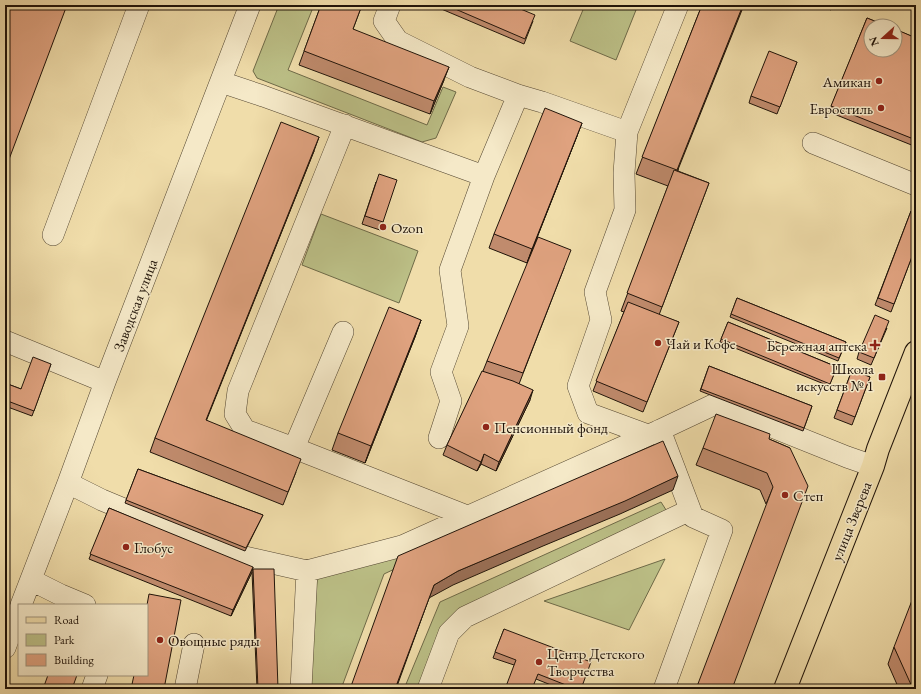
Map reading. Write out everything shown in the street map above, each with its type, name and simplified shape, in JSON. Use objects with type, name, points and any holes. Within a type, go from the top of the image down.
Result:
[{"type":"main road","name":"улица Зверева","points":[[785,689],[873,466],[878,449],[916,352]]},
{"type":"street","points":[[53,235],[140,5]]},
{"type":"street","name":"Заводская улица","points":[[21,604],[250,5]]},
{"type":"street","points":[[390,5],[384,21],[398,41],[470,77],[627,132]]},
{"type":"street","points":[[678,5],[627,132],[624,173],[625,210],[595,292],[601,320],[578,386],[588,413],[653,433],[715,404],[873,466]]},
{"type":"street","points":[[221,82],[345,125],[484,176]]},
{"type":"street","points":[[439,438],[451,401],[441,372],[458,326],[450,270],[484,176],[518,95]]},
{"type":"street","points":[[345,125],[238,391],[235,414],[246,430],[467,516]]},
{"type":"street","points":[[813,143],[916,185]]},
{"type":"street","points":[[294,448],[343,332]]},
{"type":"street","points":[[5,341],[105,382]]},
{"type":"street","points":[[68,483],[102,500],[232,554],[307,571],[402,546],[660,430],[693,517],[722,530],[664,689]]},
{"type":"street","points":[[428,689],[449,633],[465,617],[690,510]]},
{"type":"street","points":[[301,689],[307,571]]},
{"type":"street","points":[[31,580],[83,604]]},
{"type":"street","points":[[5,648],[18,613]]},
{"type":"street","points":[[185,689],[194,644]]},
{"type":"street","points":[[92,689],[97,676]]},
{"type":"green space","points":[[279,5],[314,5],[288,70],[427,125],[443,87],[456,92],[436,138],[422,142],[257,78],[253,71]]},
{"type":"green space","points":[[585,5],[638,5],[616,60],[570,41]]},
{"type":"green space","points":[[321,214],[418,251],[399,303],[302,265]]},
{"type":"green space","points":[[656,446],[384,574],[341,689],[310,689],[317,577]]},
{"type":"green space","points":[[661,502],[668,513],[456,613],[420,689],[404,689],[440,602]]},
{"type":"green space","points":[[665,559],[629,630],[544,601]]},
{"type":"building","points":[[5,5],[67,5],[5,170]]},
{"type":"building","points":[[321,5],[362,5],[353,29],[449,67],[434,101],[304,51]]},
{"type":"building","points":[[446,5],[511,5],[535,15],[525,39]]},
{"type":"building","points":[[702,5],[743,5],[677,170],[642,157]]},
{"type":"building","name":"Амикан","points":[[863,28],[863,58],[903,58],[903,32],[916,38],[916,140],[831,106]]},
{"type":"building","points":[[769,51],[797,62],[780,107],[751,96]]},
{"type":"building","points":[[545,108],[582,123],[532,249],[494,234]]},
{"type":"building","points":[[281,122],[319,137],[206,420],[301,459],[288,492],[155,438]]},
{"type":"building","points":[[674,170],[709,183],[662,307],[627,293]]},
{"type":"building","points":[[379,174],[397,180],[383,222],[365,216]]},
{"type":"building","points":[[911,211],[916,213],[916,246],[894,304],[878,298]]},
{"type":"building","points":[[538,237],[571,250],[523,373],[487,361]]},
{"type":"building","points":[[737,298],[846,342],[839,358],[731,314]]},
{"type":"building","points":[[628,302],[679,322],[647,402],[596,381]]},
{"type":"building","points":[[389,307],[421,320],[371,446],[338,433]]},
{"type":"building","points":[[875,315],[889,321],[874,358],[859,352]]},
{"type":"building","points":[[728,322],[837,367],[830,384],[721,339]]},
{"type":"building","points":[[33,357],[51,364],[34,411],[5,400],[5,383],[21,389]]},
{"type":"building","points":[[709,366],[812,406],[804,428],[701,389]]},
{"type":"building","points":[[852,370],[870,377],[855,417],[837,410]]},
{"type":"building","name":"Пенсионный фонд","points":[[482,371],[513,381],[533,390],[499,462],[484,454],[481,462],[447,445]]},
{"type":"building","points":[[716,414],[770,434],[769,439],[790,448],[808,486],[732,689],[696,689],[773,487],[767,473],[703,448]]},
{"type":"building","points":[[663,441],[678,476],[625,501],[458,571],[434,585],[395,689],[350,689],[398,556]]},
{"type":"building","points":[[138,469],[263,515],[246,548],[126,500]]},
{"type":"building","points":[[109,508],[253,567],[233,610],[90,554]]},
{"type":"building","points":[[253,569],[274,569],[278,689],[258,689]]},
{"type":"building","points":[[916,590],[916,689],[913,689],[894,647]]},
{"type":"building","name":"Овощные ряды","points":[[149,594],[181,600],[164,689],[131,689],[134,676],[148,676],[147,604]]},
{"type":"building","name":"Центр Детского Творчества","points":[[504,629],[591,662],[581,689],[576,689],[538,674],[532,689],[505,689],[516,660],[495,652]]},
{"type":"building","points":[[48,676],[77,676],[72,689],[43,689]]},
{"type":"place","name":"Амикан","points":[[879,81]]},
{"type":"place","name":"Евростиль","points":[[881,108]]},
{"type":"place","name":"Ozon","points":[[383,227]]},
{"type":"place","name":"Чай и Кофе","points":[[658,343]]},
{"type":"place","name":"Бережная аптека","points":[[875,345]]},
{"type":"place","name":"Школа искусств № 1","points":[[882,377]]},
{"type":"place","name":"Пенсионный фонд","points":[[486,427]]},
{"type":"place","name":"Степ","points":[[785,495]]},
{"type":"place","name":"Глобус","points":[[126,547]]},
{"type":"place","name":"Овощные ряды","points":[[160,640]]},
{"type":"place","name":"Центр Детского Творчества","points":[[539,662]]}]
